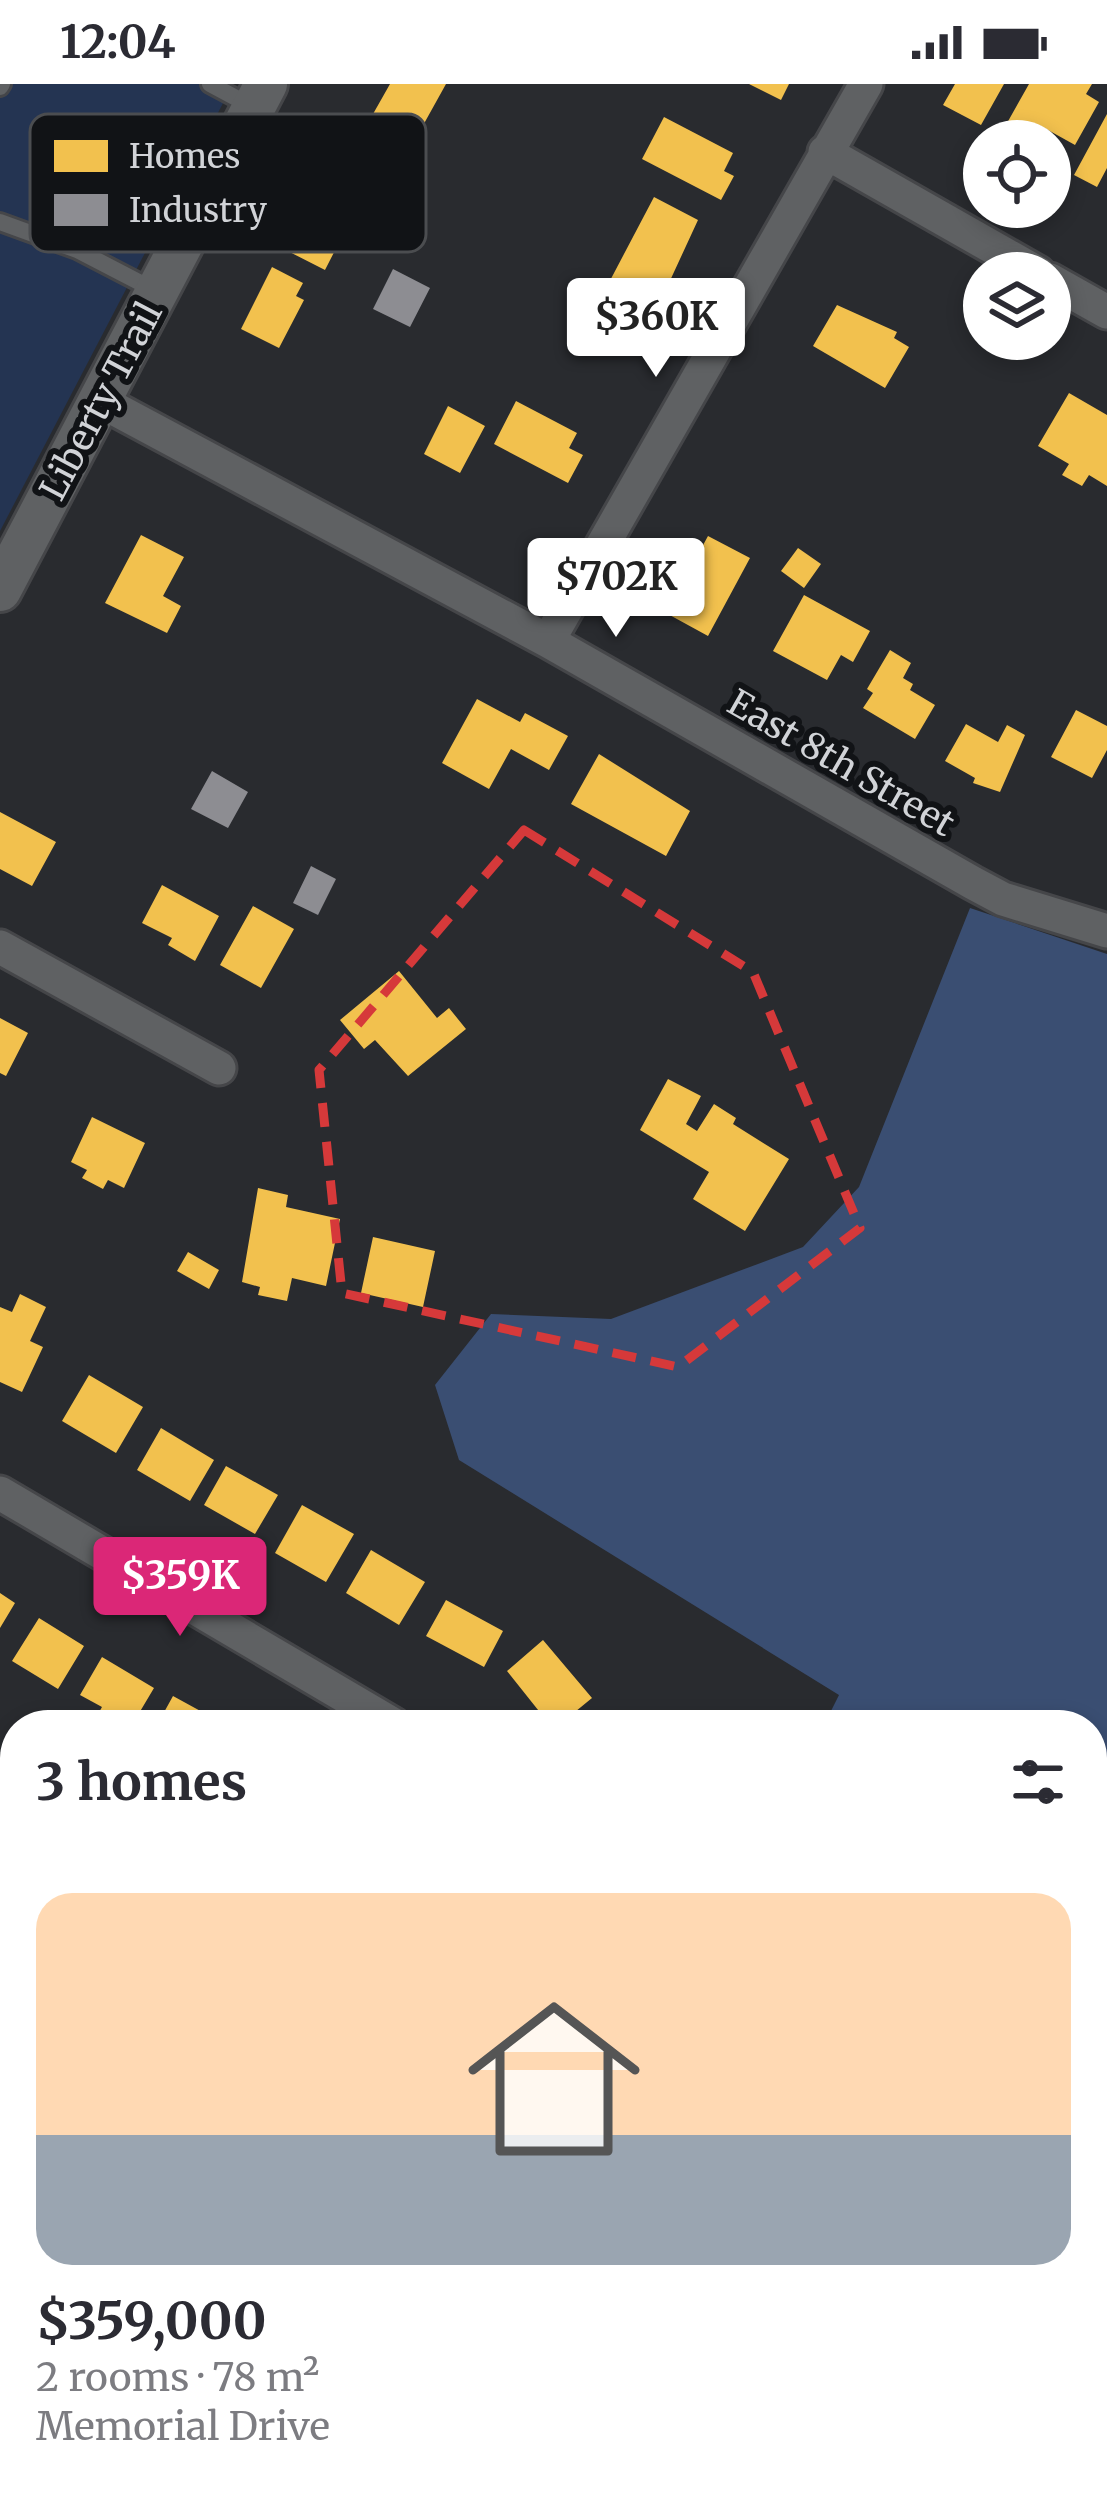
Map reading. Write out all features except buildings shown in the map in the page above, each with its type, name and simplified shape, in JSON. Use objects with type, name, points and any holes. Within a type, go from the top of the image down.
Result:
[{"type":"street","points":[[548,641],[866,84]]},
{"type":"street","points":[[824,152],[1001,252]]},
{"type":"street","name":"Liberty Trail","points":[[0,590],[180,252]]},
{"type":"street","points":[[1071,292],[1107,312]]},
{"type":"street","name":"East 8th Street","points":[[102,402],[548,641],[1003,899],[1107,931]]},
{"type":"street","points":[[0,947],[219,1068]]},
{"type":"street","points":[[0,1493],[369,1710]]},
{"type":"lane","points":[[210,84],[260,96]]},
{"type":"lane","points":[[0,223],[30,234]]},
{"type":"lane","points":[[81,252],[159,292]]},
{"type":"highlighted area","points":[[524,830],[753,972],[860,1228],[678,1367],[342,1293],[319,1070]]},
{"type":"shaded area","points":[[0,84],[233,84],[217,114],[30,114],[30,252],[145,252],[0,531]]},
{"type":"shaded area","points":[[970,908],[1107,954],[1107,1710],[832,1710],[839,1695],[459,1460],[435,1385],[491,1314],[611,1319],[803,1247],[859,1187]]}]
